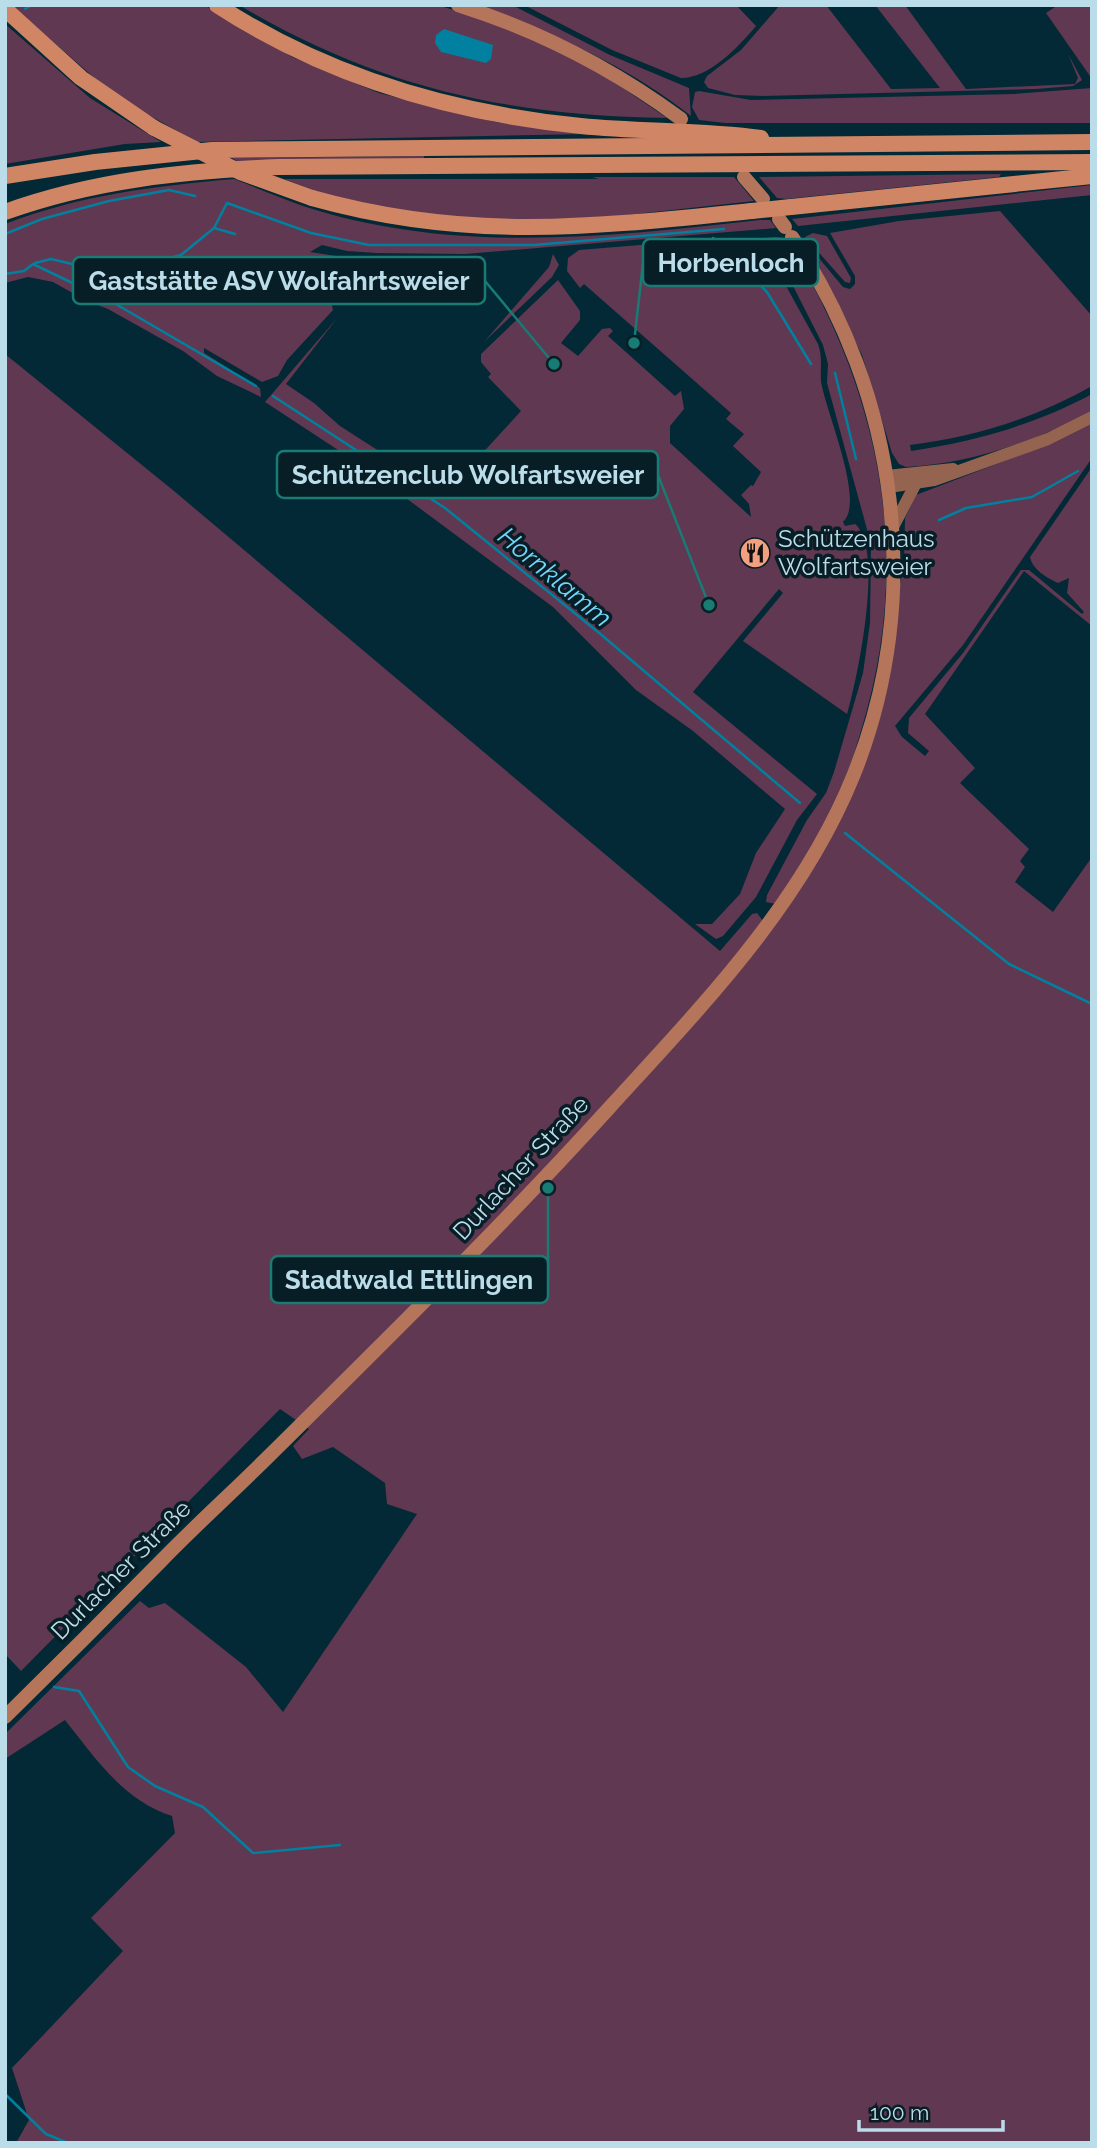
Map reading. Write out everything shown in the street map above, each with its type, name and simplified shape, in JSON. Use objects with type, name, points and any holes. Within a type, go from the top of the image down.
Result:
[{"type":"highway","points":[[216,5],[319,62],[435,102],[538,121],[642,131],[729,134],[798,144]]},
{"type":"highway","points":[[5,9],[81,78],[154,128],[240,172],[312,198],[389,217],[498,229],[596,226],[758,205],[792,206],[1092,176]]},
{"type":"highway","points":[[5,176],[95,162],[212,150],[1092,142]]},
{"type":"highway","points":[[5,212],[78,190],[186,171],[278,167],[1092,162]]},
{"type":"main road","points":[[458,5],[566,46],[625,79],[681,119]]},
{"type":"main road","points":[[744,177],[758,205]]},
{"type":"main road","name":"Durlacher Straße","points":[[5,1717],[530,1195],[737,961],[795,888],[829,831],[859,761],[882,680],[892,611],[893,527],[888,481],[876,422],[853,352],[822,287],[785,228]]},
{"type":"main road","points":[[888,481],[915,485],[1048,439],[1092,417]]},
{"type":"main road","points":[[888,481],[960,468]]},
{"type":"main road","points":[[893,527],[915,485]]},
{"type":"shaded area","points":[[11,5],[204,5],[292,57],[379,93],[495,122],[587,134],[197,142],[138,109],[98,81]]},
{"type":"shaded area","points":[[239,5],[437,5],[474,16],[580,59],[667,118],[552,111],[445,92],[342,57]]},
{"type":"shaded area","points":[[476,5],[516,7],[610,55],[689,88],[691,116],[642,82],[589,52]]},
{"type":"shaded area","points":[[524,5],[736,5],[756,26],[713,67],[692,77],[681,78],[612,50]]},
{"type":"shaded area","points":[[780,5],[826,5],[891,89],[940,88],[875,5],[905,5],[966,89],[1075,84],[1078,78],[1068,54],[1082,80],[1073,86],[1036,89],[763,96],[735,95],[708,88],[704,82],[707,76],[741,50]]},
{"type":"shaded area","points":[[1058,5],[1092,5],[1092,79],[1046,13]]},
{"type":"shaded area","points":[[5,24],[90,98],[161,142],[125,144],[5,164]]},
{"type":"shaded area","points":[[1092,88],[1092,123],[725,123],[699,120],[692,107],[695,92],[699,91],[751,100],[1014,94]]},
{"type":"shaded area","points":[[424,156],[424,159],[238,162],[232,158]]},
{"type":"shaded area","points":[[1001,174],[999,177],[786,199],[777,198],[759,177]]},
{"type":"shaded area","points":[[592,177],[734,177],[754,201],[608,217],[489,221],[389,209],[321,193],[284,179],[599,179]]},
{"type":"shaded area","points":[[234,179],[303,206],[359,221],[416,231],[530,238],[645,232],[760,220],[770,220],[776,228],[465,254],[376,253],[347,251],[322,245],[310,252],[369,261],[332,306],[333,310],[287,360],[278,376],[262,382],[204,348],[204,353],[260,388],[261,397],[217,376],[183,351],[108,309],[53,282],[28,277],[5,283],[5,224],[61,206],[118,193]]},
{"type":"shaded area","points":[[1092,185],[1092,195],[798,226],[792,219]]},
{"type":"shaded area","points":[[1000,211],[1092,316],[1092,386],[1027,417],[958,437],[910,445],[911,451],[1004,430],[1048,415],[1092,394],[1092,412],[1002,449],[954,461],[906,467],[899,464],[892,453],[862,355],[817,266],[820,262],[803,239],[843,287],[850,289],[855,284],[855,276],[830,233],[899,221]]},
{"type":"shaded area","points":[[813,233],[827,236],[851,278],[850,283],[845,282],[805,237]]},
{"type":"shaded area","points":[[725,238],[734,240],[745,262],[769,267],[780,275],[818,344],[821,381],[842,455],[850,496],[849,511],[843,522],[845,526],[855,524],[864,538],[868,559],[868,586],[862,645],[847,714],[743,641],[783,593],[779,589],[693,692],[817,794],[797,820],[756,897],[723,936],[716,939],[695,924],[712,924],[740,894],[756,853],[785,809],[693,731],[636,690],[553,607],[364,467],[265,402],[338,317],[286,384],[314,403],[340,426],[421,478],[453,489],[458,487],[478,458],[521,411],[488,377],[491,374],[481,362],[481,354],[558,280],[580,311],[580,320],[561,343],[578,356],[602,329],[610,328],[613,331],[608,336],[675,396],[681,391],[684,409],[670,426],[670,443],[751,517],[749,504],[741,495],[753,486],[761,472],[733,446],[744,434],[726,419],[731,413],[584,284],[580,288],[567,271],[568,258],[579,250]]},
{"type":"shaded area","points":[[786,238],[819,297],[845,356],[866,417],[879,478],[886,541],[885,604],[877,669],[856,747],[844,785],[827,821],[776,904],[766,902],[767,895],[807,820],[826,793],[863,673],[870,623],[871,544],[827,383],[828,364],[823,345],[790,280],[774,264],[749,257],[742,246],[745,240]]},
{"type":"shaded area","points":[[553,254],[559,265],[552,277],[484,342],[549,267]]},
{"type":"shaded area","points":[[5,354],[174,491],[720,951],[752,914],[757,913],[763,921],[739,967],[843,814],[904,568],[905,518],[916,495],[1051,443],[1092,423],[1092,458],[963,645],[895,726],[902,737],[925,756],[929,751],[908,733],[909,718],[963,653],[1021,570],[1029,570],[1082,614],[1084,612],[1067,593],[1069,578],[1058,583],[1054,581],[1037,569],[1030,557],[1092,467],[1092,626],[1024,571],[925,714],[975,768],[960,783],[1029,849],[1020,861],[1025,867],[1015,882],[1053,912],[1092,857],[1092,2143],[16,2143],[29,2120],[12,2068],[123,1951],[91,1918],[175,1833],[172,1816],[139,1800],[125,1789],[99,1763],[65,1720],[5,1759],[5,1734],[140,1601],[149,1608],[165,1603],[246,1667],[283,1712],[417,1514],[387,1504],[385,1483],[333,1447],[302,1459],[293,1446],[309,1429],[280,1409],[21,1671],[5,1654]]},
{"type":"water","points":[[444,29],[493,45],[491,59],[486,63],[441,52],[435,43],[436,35]]},
{"type":"waterway","points":[[25,9],[32,5]]},
{"type":"waterway","points":[[5,234],[42,219],[109,201],[169,190],[195,196]]},
{"type":"waterway","points":[[214,228],[227,203],[311,233],[369,245],[534,245],[724,229]]},
{"type":"waterway","points":[[35,263],[51,259],[72,264],[158,261],[181,255],[214,228],[235,234]]},
{"type":"waterway","points":[[713,238],[767,292],[811,364]]},
{"type":"waterway","name":"Hornklamm","points":[[5,274],[24,271],[33,264],[114,303],[256,386]]},
{"type":"waterway","points":[[835,373],[856,459]]},
{"type":"waterway","name":"Hornklamm","points":[[273,396],[445,508],[598,632],[800,803]]},
{"type":"waterway","points":[[939,520],[966,508],[1032,497],[1078,471]]},
{"type":"waterway","name":"Hornklamm","points":[[845,833],[1009,964],[1092,1004]]},
{"type":"waterway","points":[[54,1687],[79,1691],[128,1767],[155,1786],[203,1807],[253,1853],[340,1845]]},
{"type":"waterway","points":[[5,2094],[46,2134],[68,2143]]},
{"type":"waterway","points":[[81,2143],[107,2143]]},
{"type":"place","name":"Horbenloch","points":[[634,343]]},
{"type":"place","name":"Gaststätte ASV Wolfahrtsweier","points":[[554,364]]},
{"type":"place","name":"Schützenhaus Wolfartsweier","points":[[755,553]]},
{"type":"place","name":"Schützenclub Wolfartsweier","points":[[709,605]]},
{"type":"place","name":"Stadtwald Ettlingen","points":[[548,1188]]}]
